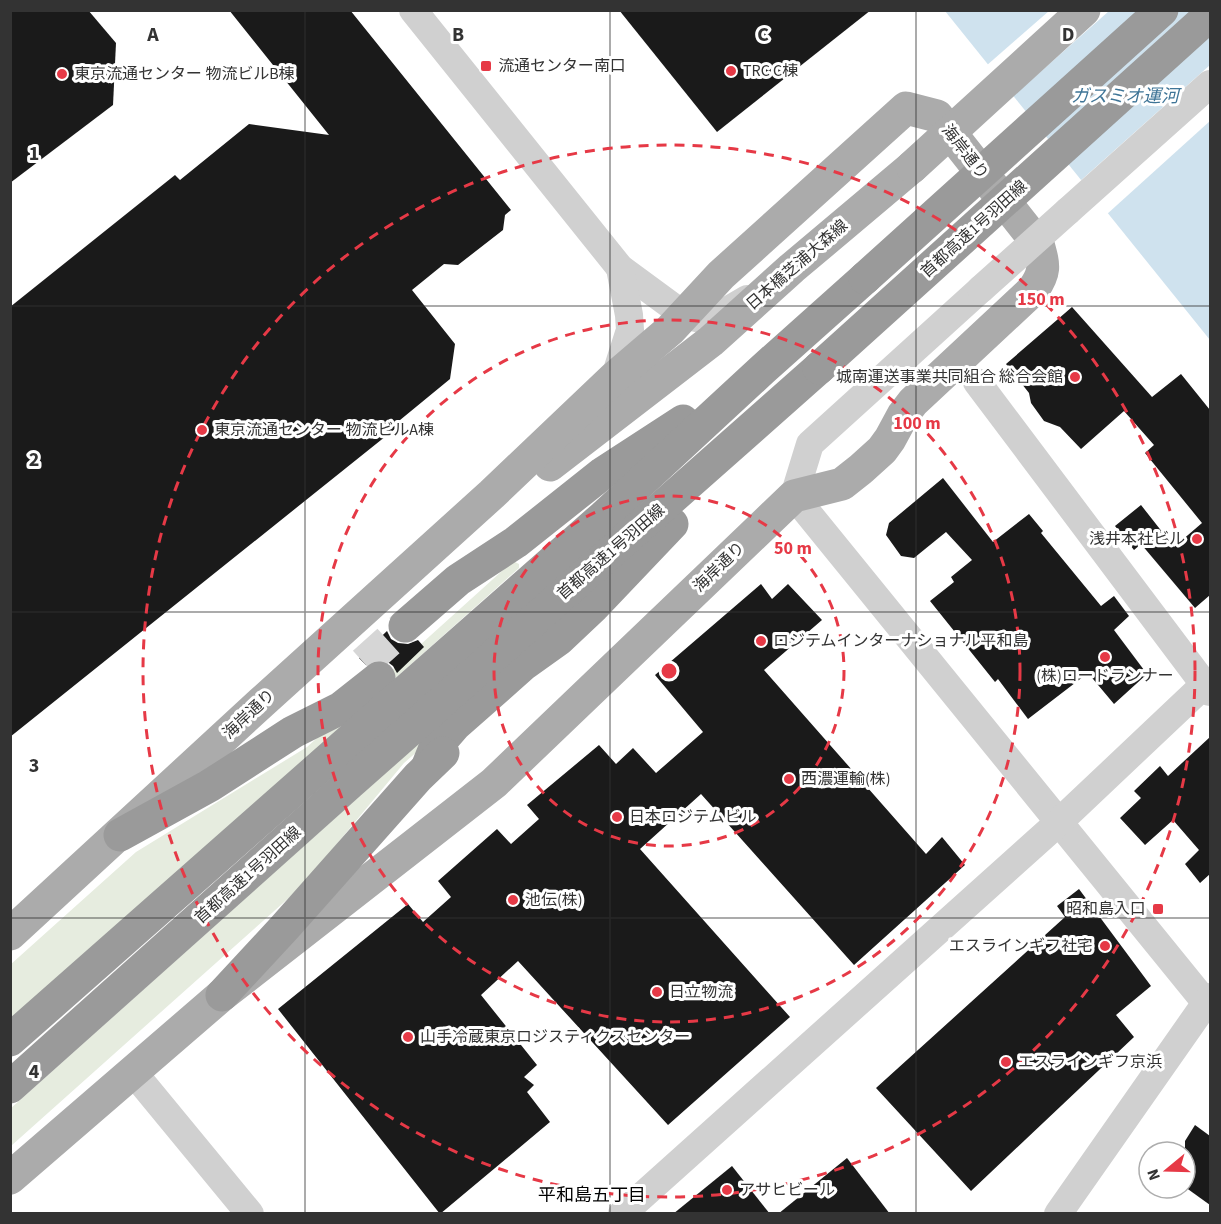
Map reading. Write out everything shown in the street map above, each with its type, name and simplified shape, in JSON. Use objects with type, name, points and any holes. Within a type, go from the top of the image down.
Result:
[{"type":"highway","name":"首都高速1号羽田線","points":[[10,1040],[603,517],[762,370],[1162,10]]},
{"type":"highway","name":"首都高速1号羽田線","points":[[10,1087],[788,398],[1210,15]]},
{"type":"highway","points":[[412,634],[468,591],[488,562],[603,473],[762,370]]},
{"type":"highway","points":[[222,995],[427,768],[535,672],[559,639],[602,598],[788,398]]},
{"type":"highway","points":[[120,835],[209,786],[292,732],[341,708],[371,670]]},
{"type":"main road","name":"日本橋芝浦大森線","points":[[492,494],[539,473],[711,340],[912,167],[1084,10]]},
{"type":"main road","name":"海岸通り","points":[[10,934],[492,494],[615,377],[670,330],[721,274],[906,108],[937,116],[1038,244],[1044,264],[1043,276],[1033,290],[913,402],[882,450],[842,484],[794,496],[494,783],[222,995],[133,1072]]},
{"type":"main road","points":[[10,1178],[133,1072]]},
{"type":"street","points":[[413,10],[620,268],[684,315],[701,319],[718,316],[773,285]]},
{"type":"street","points":[[1058,1214],[1208,1000],[1058,823],[794,496],[810,444],[1210,84]]},
{"type":"street","points":[[615,377],[630,330],[620,268]]},
{"type":"street","points":[[622,1214],[1207,688],[976,382]]},
{"type":"street","points":[[133,1072],[250,1214]]},
{"type":"shaded area","points":[[513,561],[519,564],[519,568],[11,1021],[10,965],[136,852],[307,747]]},
{"type":"shaded area","points":[[563,614],[569,620],[404,763],[301,887],[11,1146],[10,1109]]},
{"type":"water","name":"ガスミオ運河","points":[[945,11],[1210,11],[1210,340]]},
{"type":"pier","points":[[1049,11],[1109,11],[1011,98],[986,66]]},
{"type":"pier","points":[[1210,65],[1210,121],[1106,215],[1079,182]]},
{"type":"building","name":"東京流通センター 物流ビルB棟","points":[[10,10],[88,10],[116,43],[113,105],[10,183]]},
{"type":"building","name":"東京流通センター 物流ビルA棟","points":[[229,10],[350,10],[511,210],[505,215],[503,230],[458,265],[444,264],[412,290],[455,344],[450,379],[394,425],[396,428],[10,737],[10,307],[175,175],[180,180],[249,124],[329,135]]},
{"type":"building","name":"TRC C棟","points":[[619,10],[871,10],[717,132]]},
{"type":"building","points":[[1072,307],[1152,397],[1181,374],[1210,410],[1210,595],[1195,608],[1141,544],[1134,550],[1115,526],[1141,505],[1174,547],[1202,523],[1145,453],[1154,445],[1124,411],[1081,449],[1060,427],[1044,421],[1031,403],[1029,393],[1006,364]]},
{"type":"building","points":[[943,478],[993,542],[1029,514],[1043,531],[1041,533],[1101,606],[1114,596],[1129,616],[1114,630],[1147,674],[1114,704],[1088,673],[1028,719],[998,679],[995,682],[930,601],[954,582],[951,577],[972,560],[946,532],[914,558],[901,556],[886,535],[889,523]]},
{"type":"building","points":[[761,584],[772,599],[788,584],[822,620],[764,670],[926,854],[942,837],[965,865],[854,965],[701,794],[640,849],[790,1017],[668,1125],[518,961],[481,995],[537,1065],[524,1077],[534,1085],[527,1092],[550,1122],[440,1214],[278,1009],[408,904],[423,922],[451,897],[438,881],[497,829],[511,844],[539,819],[527,805],[599,745],[616,764],[633,748],[656,773],[703,732],[655,675]]},
{"type":"building","points":[[387,631],[391,639],[398,643],[408,644],[418,640],[424,647],[397,673],[393,666],[385,660],[376,660],[366,665],[359,658]]},
{"type":"building","points":[[1210,737],[1210,874],[1200,883],[1185,864],[1199,850],[1173,820],[1145,845],[1120,818],[1141,798],[1134,791],[1160,766],[1168,776]]},
{"type":"building","name":"エスラインギフ京浜","points":[[1079,889],[1151,986],[1116,1015],[1134,1037],[971,1191],[876,1088],[1065,917],[1057,906]]},
{"type":"building","points":[[1195,1125],[1210,1136],[1210,1205],[1197,1196],[1197,1140],[1186,1140]]},
{"type":"building","points":[[847,1158],[890,1214],[778,1214]]},
{"type":"building","name":"アサヒビール","points":[[732,1166],[770,1214],[673,1214]]},
{"type":"tunnel","points":[[364,663],[405,626]]},
{"type":"place","name":"流通センター南口","points":[[486,66]]},
{"type":"place","name":"TRC C棟","points":[[731,71]]},
{"type":"place","name":"東京流通センター 物流ビルB棟","points":[[62,74]]},
{"type":"place","name":"城南運送事業共同組合 総合会館","points":[[1075,377]]},
{"type":"place","name":"東京流通センター 物流ビルA棟","points":[[202,430]]},
{"type":"place","name":"浅井本社ビル","points":[[1197,539]]},
{"type":"place","name":"ロジテムインターナショナル平和島","points":[[761,641]]},
{"type":"place","name":"(株)ロードランナー","points":[[1105,657]]},
{"type":"place","name":"西濃運輸(株)","points":[[789,779]]},
{"type":"place","name":"日本ロジテムビル","points":[[617,817]]},
{"type":"place","name":"池伝(株)","points":[[513,900]]},
{"type":"place","name":"昭和島入口","points":[[1158,909]]},
{"type":"place","name":"エスラインギフ社宅","points":[[1105,946]]},
{"type":"place","name":"日立物流","points":[[657,992]]},
{"type":"place","name":"山手冷蔵東京ロジスティクスセンター","points":[[408,1037]]},
{"type":"place","name":"エスラインギフ京浜","points":[[1006,1062]]},
{"type":"place","name":"アサヒビール","points":[[727,1190]]},
{"type":"district","name":"平和島五丁目","points":[[592,1195]]}]
